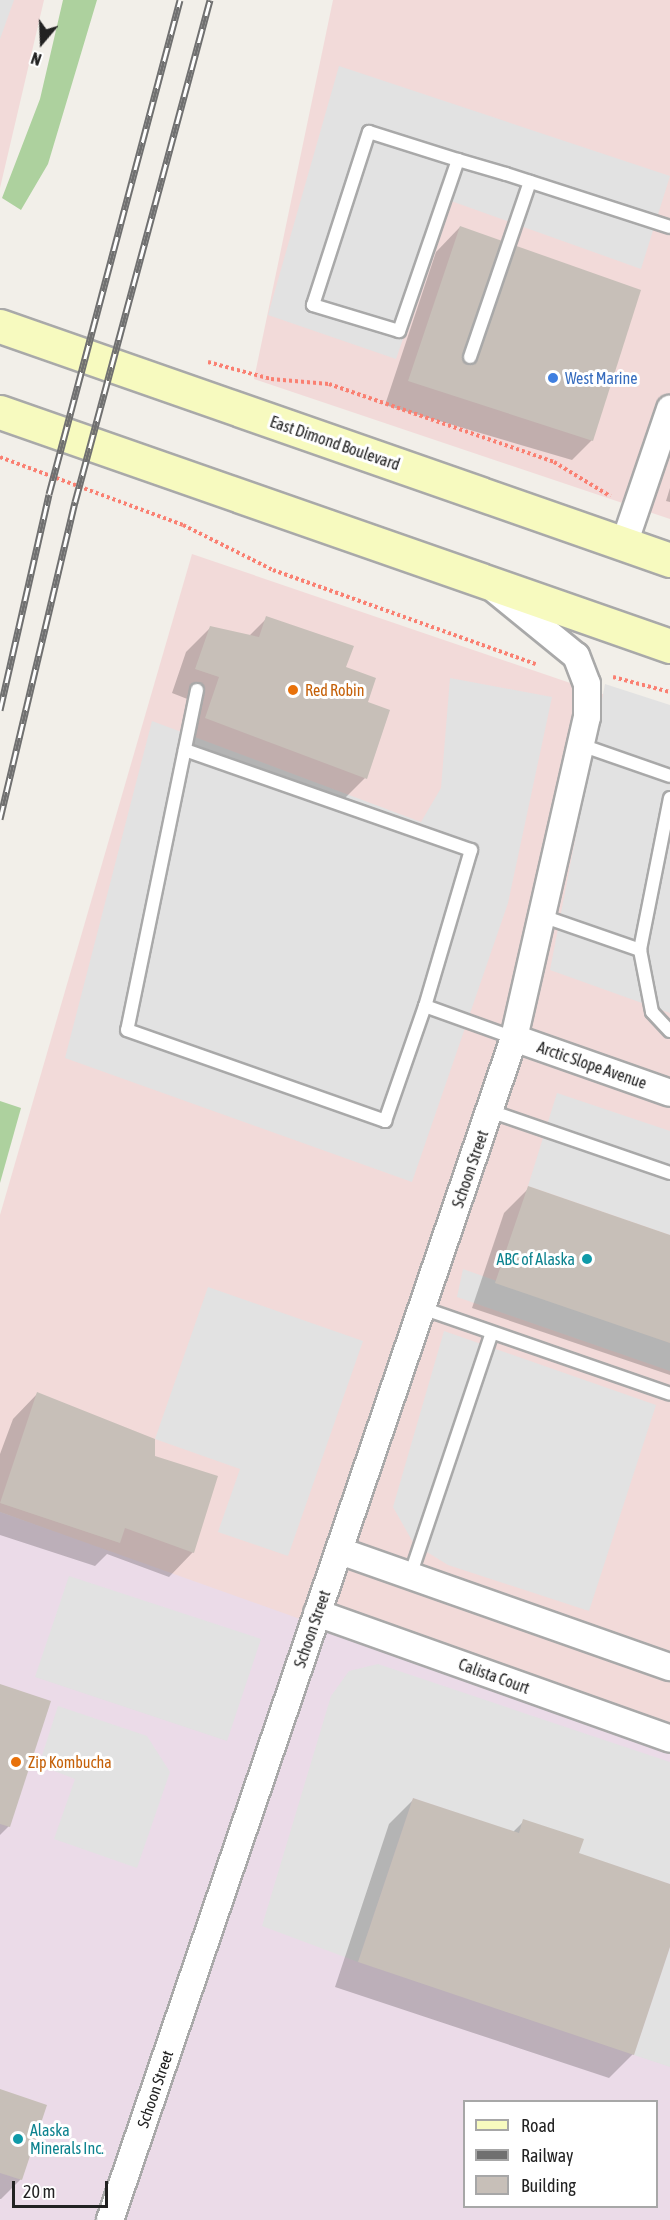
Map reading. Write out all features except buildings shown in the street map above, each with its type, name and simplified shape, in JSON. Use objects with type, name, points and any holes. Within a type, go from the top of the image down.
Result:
[{"type":"main road","name":"East Dimond Boulevard","points":[[0,326],[670,560]]},
{"type":"main road","points":[[0,412],[670,646]]},
{"type":"street","points":[[624,544],[670,409]]},
{"type":"street","points":[[482,579],[576,656],[582,672]]},
{"type":"street","name":"Schoon Street","points":[[110,2220],[514,1038],[587,717],[582,672]]},
{"type":"street","name":"Arctic Slope Avenue","points":[[514,1038],[670,1093]]},
{"type":"street","points":[[340,1551],[670,1667]]},
{"type":"street","name":"Calista Court","points":[[317,1613],[670,1739]]},
{"type":"lane","points":[[458,160],[399,331],[313,305],[369,132],[530,182],[670,227]]},
{"type":"lane","points":[[470,357],[530,182]]},
{"type":"lane","points":[[185,750],[471,850],[425,1006],[385,1121],[127,1030],[197,690]]},
{"type":"lane","points":[[581,745],[670,776]]},
{"type":"lane","points":[[670,798],[640,950],[652,1012],[670,1031]]},
{"type":"lane","points":[[542,916],[640,950]]},
{"type":"lane","points":[[425,1006],[514,1038]]},
{"type":"lane","points":[[490,1111],[670,1173]]},
{"type":"lane","points":[[422,1308],[670,1394]]},
{"type":"lane","points":[[410,1576],[492,1333]]},
{"type":"path","points":[[199,360],[271,379],[329,384],[554,462],[592,489],[636,507]]},
{"type":"path","points":[[0,458],[183,525],[273,570],[554,672],[582,672],[670,692]]},
{"type":"shaded area","points":[[0,0],[44,0],[0,188]]},
{"type":"shaded area","points":[[0,0],[14,0],[0,39]]},
{"type":"shaded area","points":[[333,0],[670,0],[670,519],[254,379]]},
{"type":"shaded area","points":[[339,66],[670,176],[641,269],[451,201],[396,359],[268,315]]},
{"type":"shaded area","points":[[192,554],[670,717],[670,1758],[0,1512],[0,1215]]},
{"type":"shaded area","points":[[450,678],[552,697],[508,903],[412,1182],[65,1058],[152,721],[421,822],[441,788]]},
{"type":"shaded area","points":[[605,684],[670,705],[670,1013],[550,970]]},
{"type":"shaded area","points":[[557,1093],[670,1131],[670,1235],[528,1186]]},
{"type":"shaded area","points":[[463,1269],[670,1343],[670,1371],[457,1297]]},
{"type":"shaded area","points":[[208,1287],[363,1341],[288,1556],[218,1532],[240,1469],[155,1439]]},
{"type":"shaded area","points":[[444,1331],[656,1405],[589,1611],[448,1565],[414,1544],[393,1507]]},
{"type":"shaded area","points":[[0,1512],[670,1751],[670,2220],[0,2220]]},
{"type":"shaded area","points":[[69,1576],[261,1639],[227,1741],[35,1677]]},
{"type":"shaded area","points":[[378,1664],[670,1762],[670,1884],[413,1798],[358,1962],[262,1926],[331,1696],[349,1671]]},
{"type":"shaded area","points":[[58,1706],[147,1736],[170,1772],[137,1868],[54,1839],[75,1779],[39,1765]]},
{"type":"shaded area","points":[[670,1947],[670,2067],[634,2055]]},
{"type":"green space","points":[[63,0],[97,0],[48,164],[21,210],[2,198],[40,99]]},
{"type":"green space","points":[[0,1101],[21,1108],[0,1183]]},
{"type":"railway","points":[[0,710],[49,494],[180,0]]},
{"type":"railway","points":[[0,819],[75,502],[210,0]]},
{"type":"place","name":"West Marine","points":[[553,378]]},
{"type":"place","name":"Red Robin","points":[[293,690]]},
{"type":"place","name":"ABC of Alaska","points":[[587,1259]]},
{"type":"place","name":"Zip Kombucha","points":[[16,1762]]},
{"type":"place","name":"Alaska Minerals Inc.","points":[[18,2139]]}]
